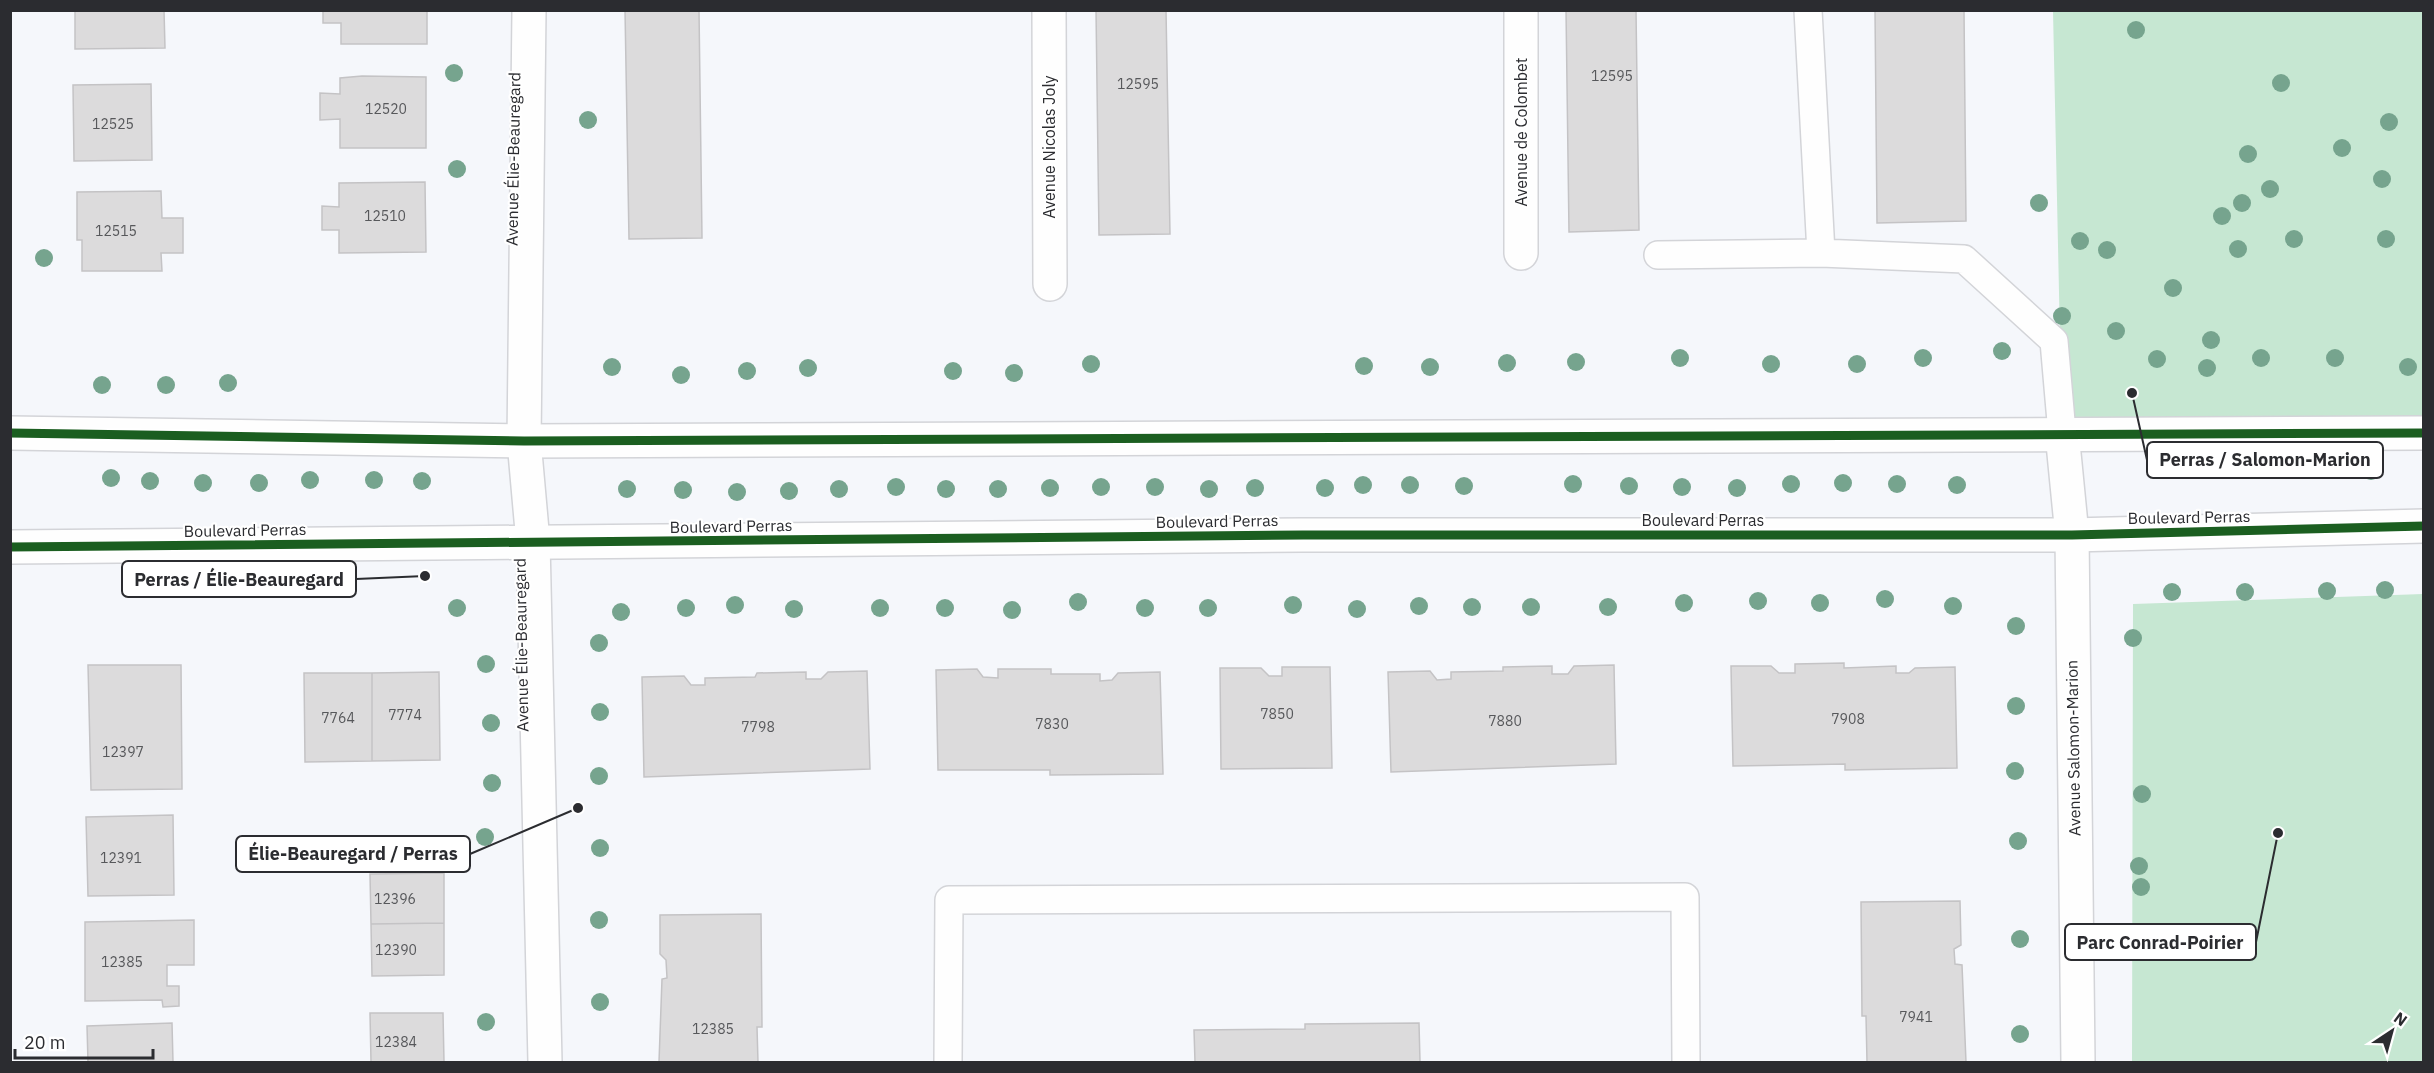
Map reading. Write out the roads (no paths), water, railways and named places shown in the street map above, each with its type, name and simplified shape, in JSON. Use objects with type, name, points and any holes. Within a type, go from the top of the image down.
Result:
[{"type":"main road","name":"Avenue Élie-Beauregard","points":[[529,10],[524,441],[533,542],[545,1062]]},
{"type":"main road","name":"Avenue Nicolas Joly","points":[[1048,10],[1050,284]]},
{"type":"main road","name":"Avenue de Colombet","points":[[1521,10],[1521,253]]},
{"type":"main road","points":[[10,433],[524,441],[2424,433]]},
{"type":"main road","name":"Avenue Salomon-Marion","points":[[2062,433],[2072,535],[2078,1062]]},
{"type":"main road","name":"Boulevard Perras","points":[[10,547],[1315,535],[2072,535],[2424,526]]},
{"type":"lane","points":[[1808,10],[1821,254]]},
{"type":"lane","points":[[1658,255],[1821,254],[1964,260],[2054,341],[2062,433]]},
{"type":"lane","points":[[948,1062],[949,900],[1685,897],[1686,1062]]},
{"type":"place","name":"Perras / Salomon-Marion","points":[[2132,393]]},
{"type":"place","name":"Perras / Élie-Beauregard","points":[[425,576]]},
{"type":"place","name":"Élie-Beauregard / Perras","points":[[578,808]]},
{"type":"place","name":"Parc Conrad-Poirier","points":[[2278,833]]}]
